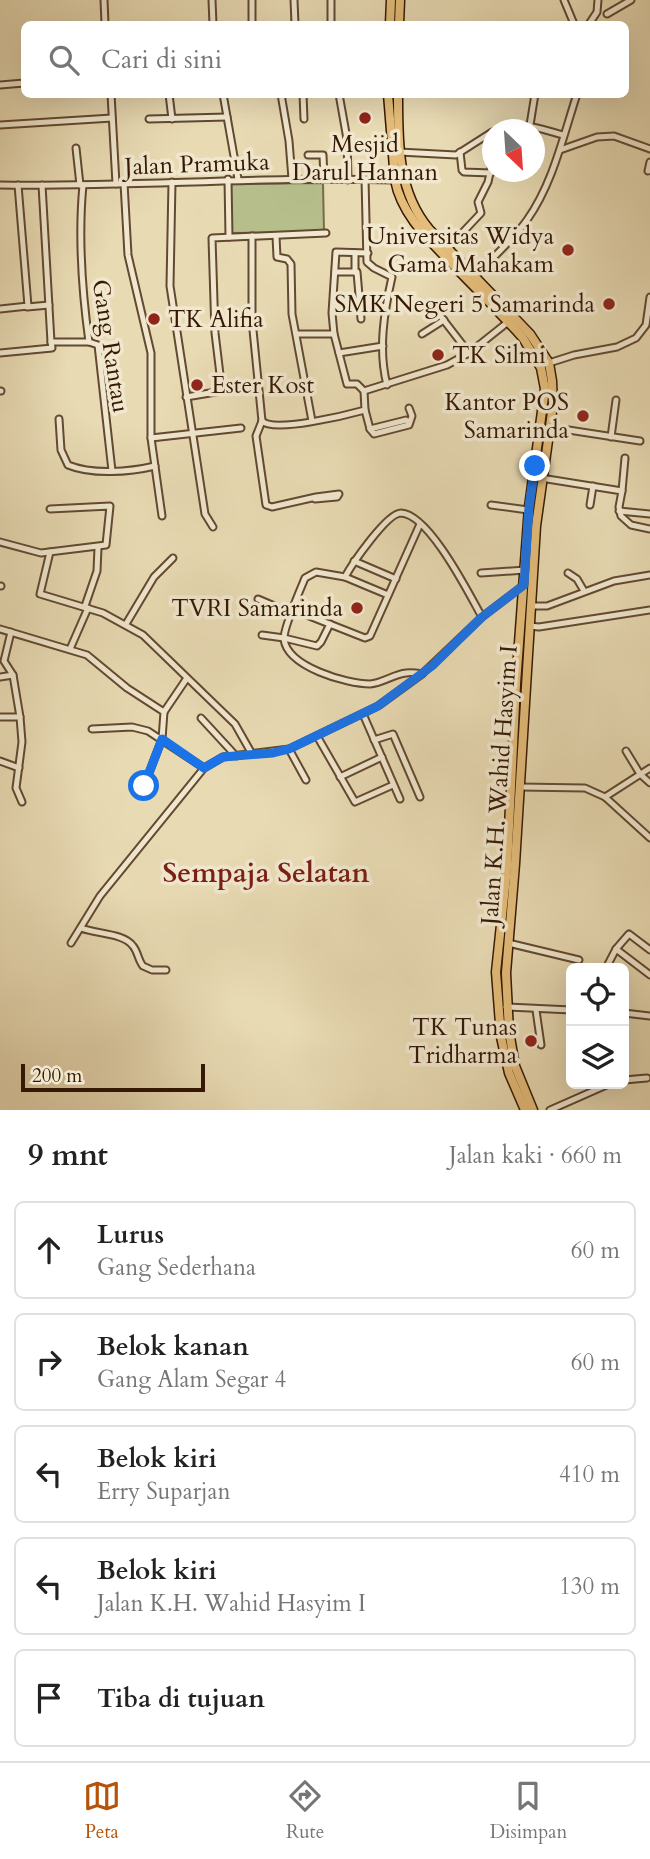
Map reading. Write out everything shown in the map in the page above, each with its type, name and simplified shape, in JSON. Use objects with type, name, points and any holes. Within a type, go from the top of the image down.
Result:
[{"type":"main road","points":[[390,21],[391,0]]},
{"type":"main road","points":[[399,21],[400,0]]},
{"type":"main road","points":[[389,98],[400,178]]},
{"type":"main road","points":[[398,98],[400,178]]},
{"type":"main road","name":"Jalan K.H. Wahid Hasyim I","points":[[400,178],[415,209],[429,229],[476,275],[549,363],[552,381],[553,405],[541,478],[529,626],[520,684],[520,787],[506,973],[506,1007],[515,1066],[533,1110]]},
{"type":"main road","name":"Jalan K.H. Wahid Hasyim I","points":[[400,178],[398,194],[412,219],[508,322],[526,336],[541,368],[545,389],[528,510],[520,684],[507,868],[496,972],[501,1037],[509,1073],[525,1110]]},
{"type":"main road","points":[[496,972],[506,973]]},
{"type":"street","points":[[104,0],[105,21]]},
{"type":"street","points":[[212,0],[213,21]]},
{"type":"street","points":[[252,0],[252,21]]},
{"type":"street","points":[[294,0],[295,21]]},
{"type":"street","points":[[331,0],[331,21]]},
{"type":"street","points":[[565,0],[574,21]]},
{"type":"street","points":[[591,21],[597,12],[598,0]]},
{"type":"street","points":[[607,14],[631,0]]},
{"type":"street","points":[[0,85],[21,83]]},
{"type":"street","points":[[111,98],[116,184]]},
{"type":"street","points":[[169,98],[172,119]]},
{"type":"street","points":[[224,98],[238,179]]},
{"type":"street","points":[[282,98],[292,178]]},
{"type":"street","points":[[303,98],[304,119]]},
{"type":"street","points":[[340,98],[347,139],[348,180]]},
{"type":"street","points":[[531,119],[534,98]]},
{"type":"street","points":[[476,275],[531,215],[560,150],[575,98]]},
{"type":"street","points":[[149,119],[227,117]]},
{"type":"street","points":[[0,125],[112,118]]},
{"type":"street","points":[[545,130],[563,135]]},
{"type":"street","points":[[560,150],[597,137],[614,136],[650,149]]},
{"type":"street","points":[[399,152],[451,156],[482,138]]},
{"type":"street","name":"Gang Rantau","points":[[76,148],[81,185],[82,275],[89,342],[98,345],[112,471]]},
{"type":"street","points":[[460,152],[464,172],[482,173]]},
{"type":"street","points":[[308,155],[323,155],[324,179]]},
{"type":"street","points":[[648,171],[650,162]]},
{"type":"street","name":"Jalan Pramuka","points":[[0,185],[400,178]]},
{"type":"street","points":[[228,179],[229,237]]},
{"type":"street","points":[[365,179],[367,262],[392,278],[384,307],[384,373],[387,385]]},
{"type":"street","points":[[172,182],[170,286],[205,514],[213,527]]},
{"type":"street","points":[[448,248],[481,213],[478,202],[487,182]]},
{"type":"street","points":[[124,183],[128,255],[151,353],[151,438],[162,516]]},
{"type":"street","points":[[18,185],[27,307]]},
{"type":"street","points":[[42,186],[52,345]]},
{"type":"street","points":[[186,397],[222,391],[215,333],[212,237],[326,233]]},
{"type":"street","points":[[252,236],[252,320],[262,421],[256,436],[266,505],[272,508],[315,499]]},
{"type":"street","points":[[276,236],[277,257],[287,259],[291,264],[292,314],[312,421]]},
{"type":"street","points":[[368,253],[336,252],[331,301],[334,334],[347,384],[357,384],[364,391],[365,411],[374,434],[409,425],[412,416],[409,408]]},
{"type":"street","points":[[355,253],[362,319]]},
{"type":"street","points":[[335,272],[355,272]]},
{"type":"street","points":[[549,363],[627,343],[636,338],[646,325],[650,297]]},
{"type":"street","points":[[643,298],[648,305]]},
{"type":"street","points":[[361,302],[384,307]]},
{"type":"street","points":[[0,309],[49,305]]},
{"type":"street","points":[[432,305],[469,353]]},
{"type":"street","points":[[422,334],[444,320]]},
{"type":"street","points":[[364,391],[437,369],[469,353],[508,322]]},
{"type":"street","points":[[297,334],[334,334]]},
{"type":"street","points":[[0,352],[89,342]]},
{"type":"street","points":[[339,353],[383,346]]},
{"type":"street","points":[[611,436],[616,400]]},
{"type":"street","points":[[262,421],[270,426],[365,411]]},
{"type":"street","points":[[59,419],[62,453],[65,462],[73,467],[131,472],[155,466]]},
{"type":"street","points":[[549,427],[640,441]]},
{"type":"street","points":[[151,438],[241,428]]},
{"type":"street","points":[[625,458],[619,511],[631,525],[650,528]]},
{"type":"street","points":[[541,478],[622,491]]},
{"type":"street","points":[[590,505],[593,486]]},
{"type":"street","points":[[491,505],[528,510]]},
{"type":"street","points":[[0,542],[35,552],[98,548],[106,545],[110,506],[50,509]]},
{"type":"street","points":[[619,511],[650,514]]},
{"type":"street","points":[[345,577],[354,561],[396,514],[409,515],[421,523],[435,539],[461,578],[482,617]]},
{"type":"street","points":[[258,599],[368,637],[421,523]]},
{"type":"street","points":[[70,649],[97,571],[98,548]]},
{"type":"street","points":[[50,552],[40,594],[86,607],[126,624],[143,635],[235,724],[252,754]]},
{"type":"street","points":[[126,624],[155,578],[173,558]]},
{"type":"street","points":[[354,561],[396,579]]},
{"type":"street","points":[[481,573],[525,570]]},
{"type":"street","points":[[388,596],[345,577],[316,572],[310,574],[305,578],[284,638],[289,653],[302,664],[325,675],[367,684],[405,673],[422,674]]},
{"type":"street","points":[[568,573],[577,579],[583,591]]},
{"type":"street","points":[[530,606],[547,606],[614,581],[650,575]]},
{"type":"street","points":[[71,943],[100,896],[204,768],[220,758],[289,749],[363,714],[401,691],[482,617],[524,585]]},
{"type":"street","points":[[529,626],[539,628],[650,610]]},
{"type":"street","points":[[262,635],[317,646],[330,624]]},
{"type":"street","points":[[0,629],[87,655],[127,688],[165,714]]},
{"type":"street","points":[[11,632],[4,661],[13,675],[20,717],[22,742],[17,793],[22,802]]},
{"type":"street","points":[[0,677],[13,675]]},
{"type":"street","points":[[144,786],[162,739],[165,714],[187,678]]},
{"type":"street","points":[[363,714],[400,799]]},
{"type":"street","points":[[0,718],[20,717]]},
{"type":"street","points":[[201,718],[236,755]]},
{"type":"street","points":[[92,729],[132,727],[148,731],[204,768]]},
{"type":"street","points":[[374,740],[393,734],[420,797]]},
{"type":"street","points":[[317,736],[355,802],[393,785]]},
{"type":"street","points":[[289,749],[306,780]]},
{"type":"street","points":[[626,751],[640,774],[650,783]]},
{"type":"street","points":[[340,777],[382,757]]},
{"type":"street","points":[[0,761],[19,768]]},
{"type":"street","points":[[605,797],[650,768]]},
{"type":"street","points":[[520,787],[578,787],[605,797],[650,838]]},
{"type":"street","points":[[81,928],[110,936],[122,936],[132,944],[143,966],[152,970],[166,970]]},
{"type":"street","points":[[609,963],[629,934],[650,950]]},
{"type":"street","points":[[508,943],[579,960]]},
{"type":"street","points":[[616,949],[650,975]]},
{"type":"street","points":[[506,1007],[566,1010]]},
{"type":"street","points":[[536,1010],[541,1045]]},
{"type":"street","points":[[629,1014],[650,1016]]},
{"type":"street","points":[[629,1080],[647,1078]]},
{"type":"street","points":[[550,1110],[598,1089]]},
{"type":"green space","points":[[323,183],[324,232],[229,233],[225,184]]},
{"type":"place","name":"Mesjid Darul Hannan","points":[[365,118]]},
{"type":"place","name":"Universitas Widya Gama Mahakam","points":[[568,250]]},
{"type":"place","name":"SMK Negeri 5 Samarinda","points":[[609,304]]},
{"type":"place","name":"TK Alifia","points":[[154,319]]},
{"type":"place","name":"TK Silmi","points":[[438,355]]},
{"type":"place","name":"Ester Kost","points":[[197,385]]},
{"type":"place","name":"Kantor POS Samarinda","points":[[583,416]]},
{"type":"place","name":"TVRI Samarinda","points":[[357,608]]},
{"type":"place","name":"TK Tunas Tridharma","points":[[531,1041]]},
{"type":"district","name":"Sempaja Selatan","points":[[266,872]]},
{"type":"route","points":[[144,786],[162,739],[204,768],[223,757],[289,749],[378,706],[432,666],[482,617],[524,585],[529,507],[535,466]]}]
